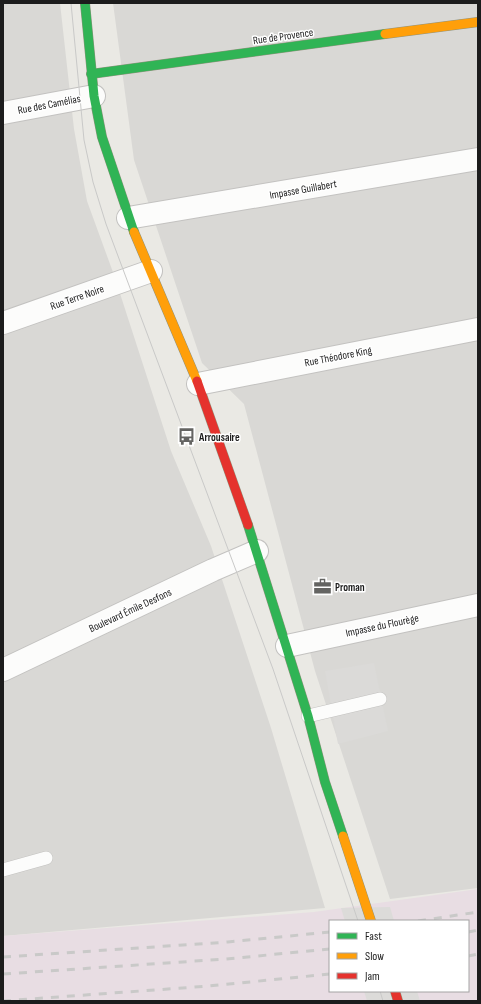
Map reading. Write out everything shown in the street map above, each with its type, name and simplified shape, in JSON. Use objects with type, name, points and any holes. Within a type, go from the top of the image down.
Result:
[{"type":"street","points":[[85,3],[91,74],[102,137],[128,218],[152,271],[198,384],[257,552],[308,716],[325,782],[372,920]]},
{"type":"street","name":"Rue de Provence","points":[[91,74],[478,22]]},
{"type":"street","name":"Rue des Camélias","points":[[3,113],[94,96]]},
{"type":"street","name":"Impasse Guillabert","points":[[128,218],[478,159]]},
{"type":"street","name":"Rue Terre Noire","points":[[3,323],[152,271]]},
{"type":"street","name":"Rue Théodore King","points":[[198,384],[478,329]]},
{"type":"street","name":"Boulevard Émile Desfons","points":[[3,670],[213,570],[257,552]]},
{"type":"street","name":"Impasse du Flourège","points":[[287,646],[478,605]]},
{"type":"lane","points":[[308,716],[380,699]]},
{"type":"lane","points":[[3,870],[46,858]]},
{"type":"shaded area","points":[[3,3],[60,3],[74,129],[87,201],[114,275],[171,451],[211,546],[271,728],[325,908],[3,936]]},
{"type":"shaded area","points":[[113,3],[478,3],[478,888],[390,899],[315,671],[244,404],[202,363],[134,160]]},
{"type":"shaded area","points":[[374,663],[388,731],[338,744],[325,671]]},
{"type":"shaded area","points":[[478,889],[478,1001],[3,1001],[3,936],[314,912]]},
{"type":"pier","points":[[390,907],[394,920],[345,920],[341,908]]},
{"type":"pier","points":[[364,992],[417,992],[420,1001],[367,1001]]},
{"type":"tram line","points":[[71,3],[84,140],[93,182],[106,224],[273,669],[358,920]]},
{"type":"tram line","points":[[380,992],[383,1001]]},
{"type":"railway","points":[[425,920],[478,912]]},
{"type":"railway","points":[[469,932],[478,930]]},
{"type":"railway","points":[[3,957],[228,942],[329,932]]},
{"type":"railway","points":[[3,974],[226,959],[329,949]]},
{"type":"railway","points":[[469,956],[478,954]]},
{"type":"railway","points":[[3,1001],[209,986],[329,974]]},
{"type":"traffic: fast","points":[[85,3],[94,96],[102,137],[134,232]]},
{"type":"traffic: fast","points":[[91,74],[385,34]]},
{"type":"traffic: fast","points":[[248,525],[308,716],[325,782],[343,836]]},
{"type":"traffic: slow","points":[[385,34],[478,22]]},
{"type":"traffic: slow","points":[[134,232],[197,381]]},
{"type":"traffic: slow","points":[[343,836],[371,920]]},
{"type":"traffic: jam","points":[[197,381],[248,525]]},
{"type":"traffic: jam","points":[[395,992],[398,1001]]},
{"type":"place","name":"Arrousaire","points":[[186,437]]},
{"type":"place","name":"Proman","points":[[322,587]]}]
